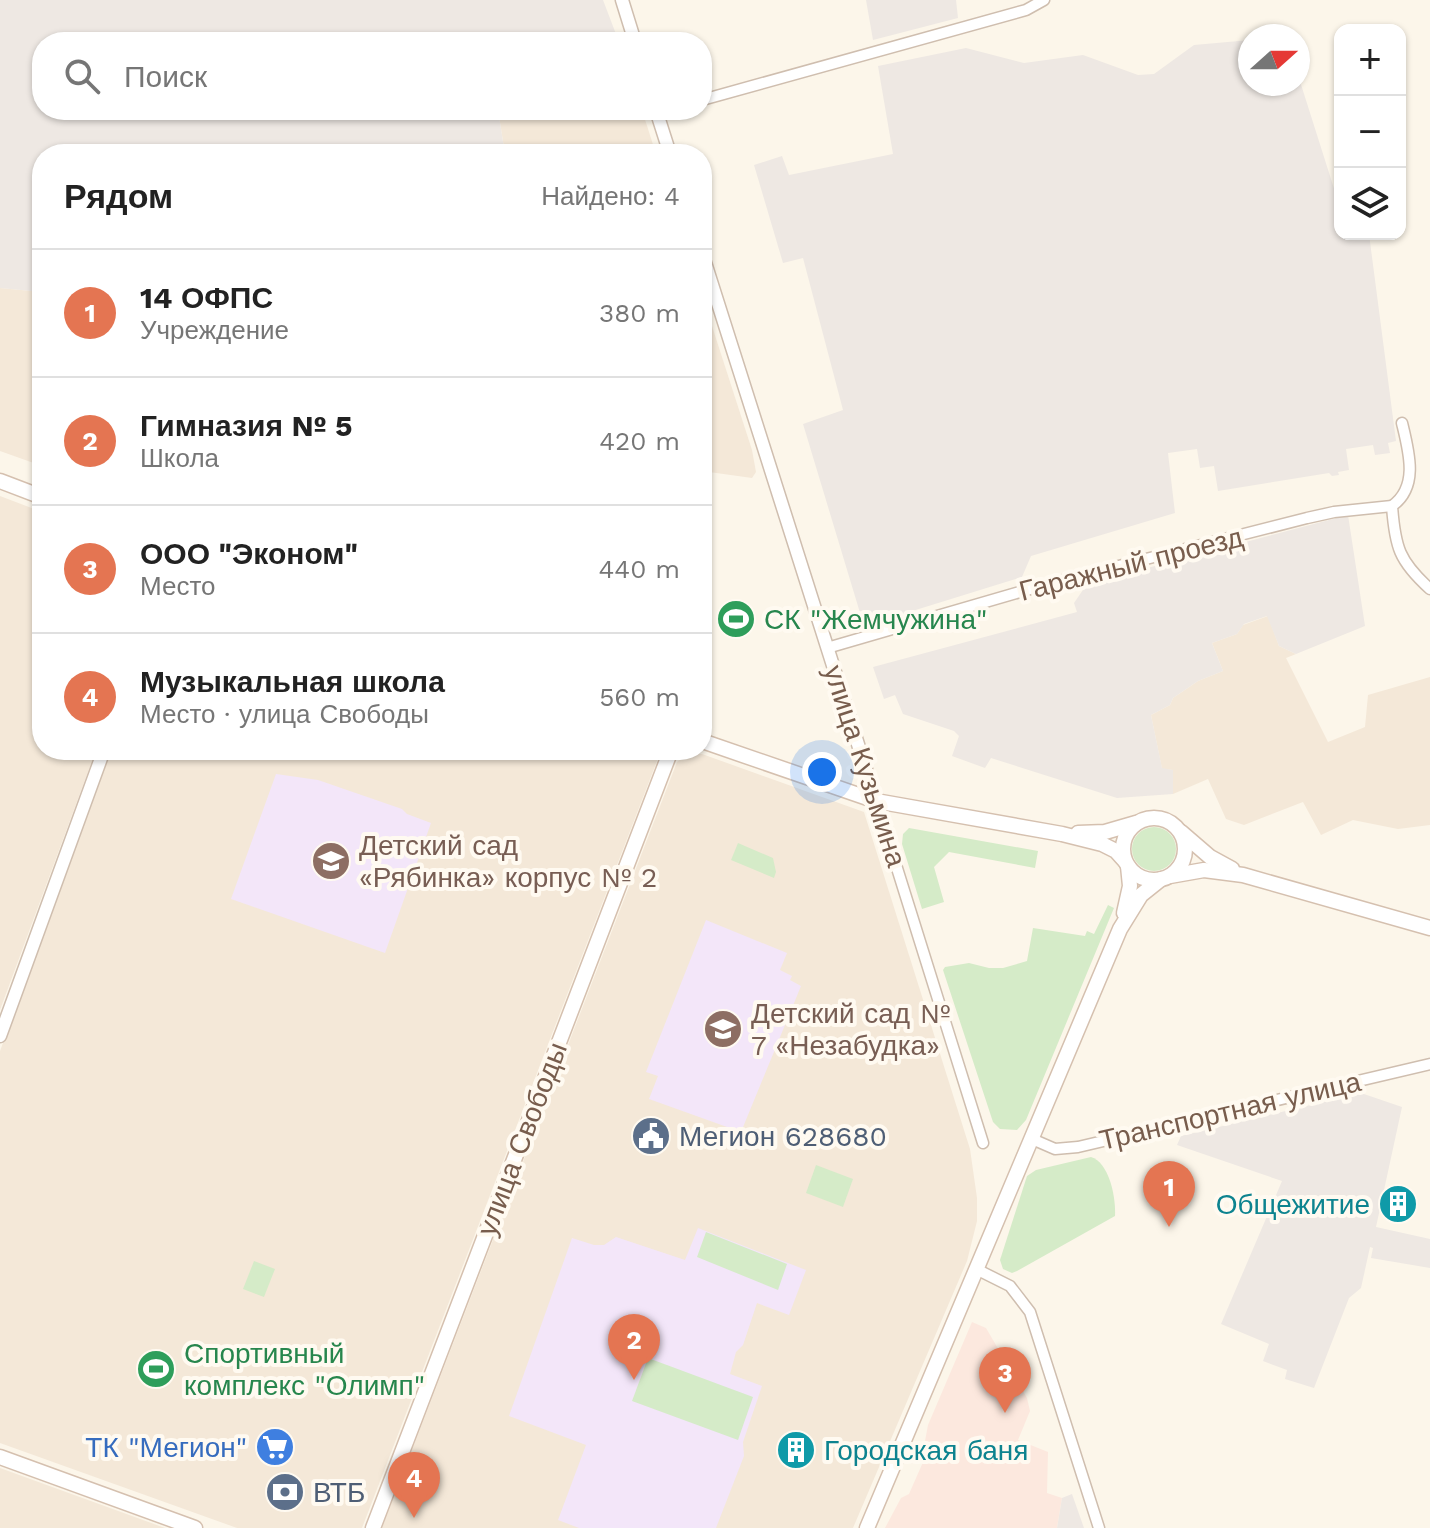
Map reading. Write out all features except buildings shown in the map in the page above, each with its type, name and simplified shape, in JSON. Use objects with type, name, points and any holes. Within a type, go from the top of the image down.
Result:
[{"type":"main road","points":[[0,481],[32,493]]},
{"type":"main road","points":[[712,744],[876,801],[1102,844],[1116,851],[1142,878],[1165,878],[1204,870],[1243,875],[1430,928]]},
{"type":"main road","name":"улица Свободы","points":[[373,1528],[667,760]]},
{"type":"main road","points":[[1062,834],[1105,832],[1158,818],[1175,826],[1210,857],[1243,875]]},
{"type":"main road","points":[[1120,929],[1130,886],[1122,850],[1124,839],[1138,821]]},
{"type":"main road","points":[[867,1528],[1120,929],[1141,895],[1181,865],[1184,839],[1175,826]]},
{"type":"main road","points":[[0,1457],[195,1528]]},
{"type":"street","points":[[622,0],[632,32]]},
{"type":"street","points":[[712,97],[1026,10],[1044,0]]},
{"type":"street","points":[[662,120],[668,144]]},
{"type":"street","name":"улица Кузьмина","points":[[712,285],[983,1143]]},
{"type":"street","points":[[1402,423],[1410,475],[1404,496],[1392,506],[1399,553],[1410,571],[1430,589]]},
{"type":"street","name":"Гаражный проезд","points":[[827,648],[1044,585],[1307,518],[1392,506]]},
{"type":"street","points":[[0,1036],[100,760]]},
{"type":"street","name":"Транспортная улица","points":[[1032,1139],[1055,1149],[1078,1147],[1430,1064]]},
{"type":"street","points":[[976,1269],[1010,1286],[1030,1312],[1099,1528]]},
{"type":"shaded area","points":[[0,0],[603,0],[615,32],[32,32],[32,120],[500,120],[503,144],[32,144],[32,291],[0,288]]},
{"type":"shaded area","points":[[866,0],[956,0],[958,18],[873,40]]},
{"type":"shaded area","points":[[1238,41],[1238,96],[1305,96],[1334,189],[1334,240],[1370,240],[1396,441],[1388,443],[1390,453],[1375,455],[1373,445],[1346,449],[1349,470],[1338,472],[1339,475],[1329,473],[1218,491],[1214,466],[1200,468],[1197,449],[1168,453],[1175,513],[1031,556],[1022,577],[864,626],[803,424],[843,410],[803,258],[783,263],[754,165],[782,156],[789,175],[893,154],[878,66],[966,48],[1024,63],[1083,55],[1138,75],[1154,74],[1194,45]]},
{"type":"shaded area","points":[[500,120],[645,120],[653,144],[503,144]]},
{"type":"shaded area","points":[[0,288],[32,291],[32,462],[0,451]]},
{"type":"shaded area","points":[[712,326],[752,450],[756,472],[752,478],[712,472]]},
{"type":"shaded area","points":[[0,496],[32,508],[32,760],[92,760],[0,1010]]},
{"type":"shaded area","points":[[1348,515],[1365,626],[1296,654],[1279,646],[1267,616],[1244,624],[1237,634],[1212,643],[1223,671],[1198,681],[1173,698],[1170,705],[1151,715],[1162,768],[1173,770],[1173,794],[1117,798],[991,758],[985,768],[952,756],[959,736],[954,731],[903,714],[895,695],[884,699],[873,667],[1077,612],[1074,603],[1087,584]]},
{"type":"shaded area","points":[[1268,616],[1279,646],[1296,654],[1286,658],[1328,742],[1365,727],[1368,695],[1430,677],[1430,825],[1398,829],[1353,820],[1321,835],[1303,802],[1244,825],[1226,819],[1208,779],[1173,794],[1173,770],[1162,769],[1151,715],[1170,705],[1173,698],[1198,681],[1223,671],[1212,643],[1237,634],[1243,625]]},
{"type":"shaded area","points":[[712,758],[864,812],[970,1149],[977,1221],[967,1261],[853,1528],[382,1528],[677,762],[712,760]]},
{"type":"shaded area","points":[[107,760],[657,760],[362,1528],[237,1528],[0,1443],[0,1051]]},
{"type":"shaded area","name":"Детский сад «Рябинка» корпус № 2","points":[[276,774],[318,780],[402,809],[431,823],[385,953],[231,899]]},
{"type":"shaded area","name":"Детский сад № 7 «Незабудка»","points":[[706,920],[787,953],[780,970],[792,976],[790,980],[801,986],[741,1132],[649,1099],[658,1076],[646,1072]]},
{"type":"shaded area","points":[[1361,1093],[1402,1107],[1376,1227],[1430,1239],[1430,1268],[1371,1258],[1373,1248],[1370,1247],[1361,1288],[1349,1298],[1314,1388],[1285,1379],[1287,1370],[1263,1361],[1269,1344],[1221,1324],[1282,1181],[1177,1145],[1181,1136]]},
{"type":"shaded area","points":[[698,1228],[806,1270],[789,1315],[757,1303],[743,1345],[736,1352],[730,1374],[762,1386],[743,1442],[744,1456],[716,1528],[579,1528],[558,1520],[586,1445],[509,1416],[572,1238],[604,1245],[616,1237],[685,1260]]},
{"type":"shaded area","points":[[972,1322],[986,1328],[1027,1398],[1030,1411],[1018,1440],[1048,1452],[1047,1493],[1062,1498],[1057,1528],[885,1528],[901,1498],[909,1494],[931,1444],[925,1441],[928,1425]]},
{"type":"shaded area","points":[[0,1468],[165,1528],[0,1528]]},
{"type":"shaded area","points":[[1072,1494],[1084,1528],[1057,1528],[1062,1498]]},
{"type":"green space","points":[[1154,827],[1169,834],[1176,849],[1169,864],[1154,871],[1139,864],[1132,849],[1139,834]]},
{"type":"green space","points":[[909,828],[1038,851],[1035,868],[949,852],[934,867],[944,902],[922,909],[902,844],[903,834]]},
{"type":"green space","points":[[738,843],[773,858],[774,878],[731,860]]},
{"type":"green space","points":[[1108,905],[1114,908],[1026,1120],[1017,1130],[1000,1129],[993,1122],[943,970],[969,963],[1003,968],[1027,961],[1033,928],[1085,936],[1087,931],[1094,934]]},
{"type":"green space","points":[[1091,1157],[1103,1166],[1107,1174],[1113,1191],[1115,1216],[1017,1271],[1012,1273],[1003,1269],[1000,1260],[1027,1176],[1036,1170]]},
{"type":"green space","points":[[816,1165],[853,1179],[843,1207],[806,1193]]},
{"type":"green space","points":[[706,1232],[787,1264],[778,1290],[697,1257]]},
{"type":"green space","points":[[254,1261],[275,1269],[264,1297],[243,1289]]},
{"type":"green space","points":[[648,1358],[753,1397],[738,1440],[632,1401]]},
{"type":"place","name":"СК \"Жемчужина\"","points":[[736,619]]},
{"type":"place","name":"Детский сад «Рябинка» корпус № 2","points":[[331,861]]},
{"type":"place","name":"Детский сад № 7 «Незабудка»","points":[[723,1029]]},
{"type":"place","name":"Мегион 628680","points":[[651,1136]]},
{"type":"place","name":"Общежитие","points":[[1398,1204]]},
{"type":"place","name":"14 ОФПС","points":[[1169,1227]]},
{"type":"place","name":"Спортивный комплекс \"Олимп\"","points":[[156,1369]]},
{"type":"place","name":"Гимназия № 5","points":[[634,1380]]},
{"type":"place","name":"ООО \"Эконом\"","points":[[1005,1413]]},
{"type":"place","name":"ТК \"Мегион\"","points":[[275,1447]]},
{"type":"place","name":"Городская баня","points":[[796,1450]]},
{"type":"place","name":"ВТБ","points":[[285,1492]]},
{"type":"place","name":"Музыкальная школа","points":[[414,1518]]}]
